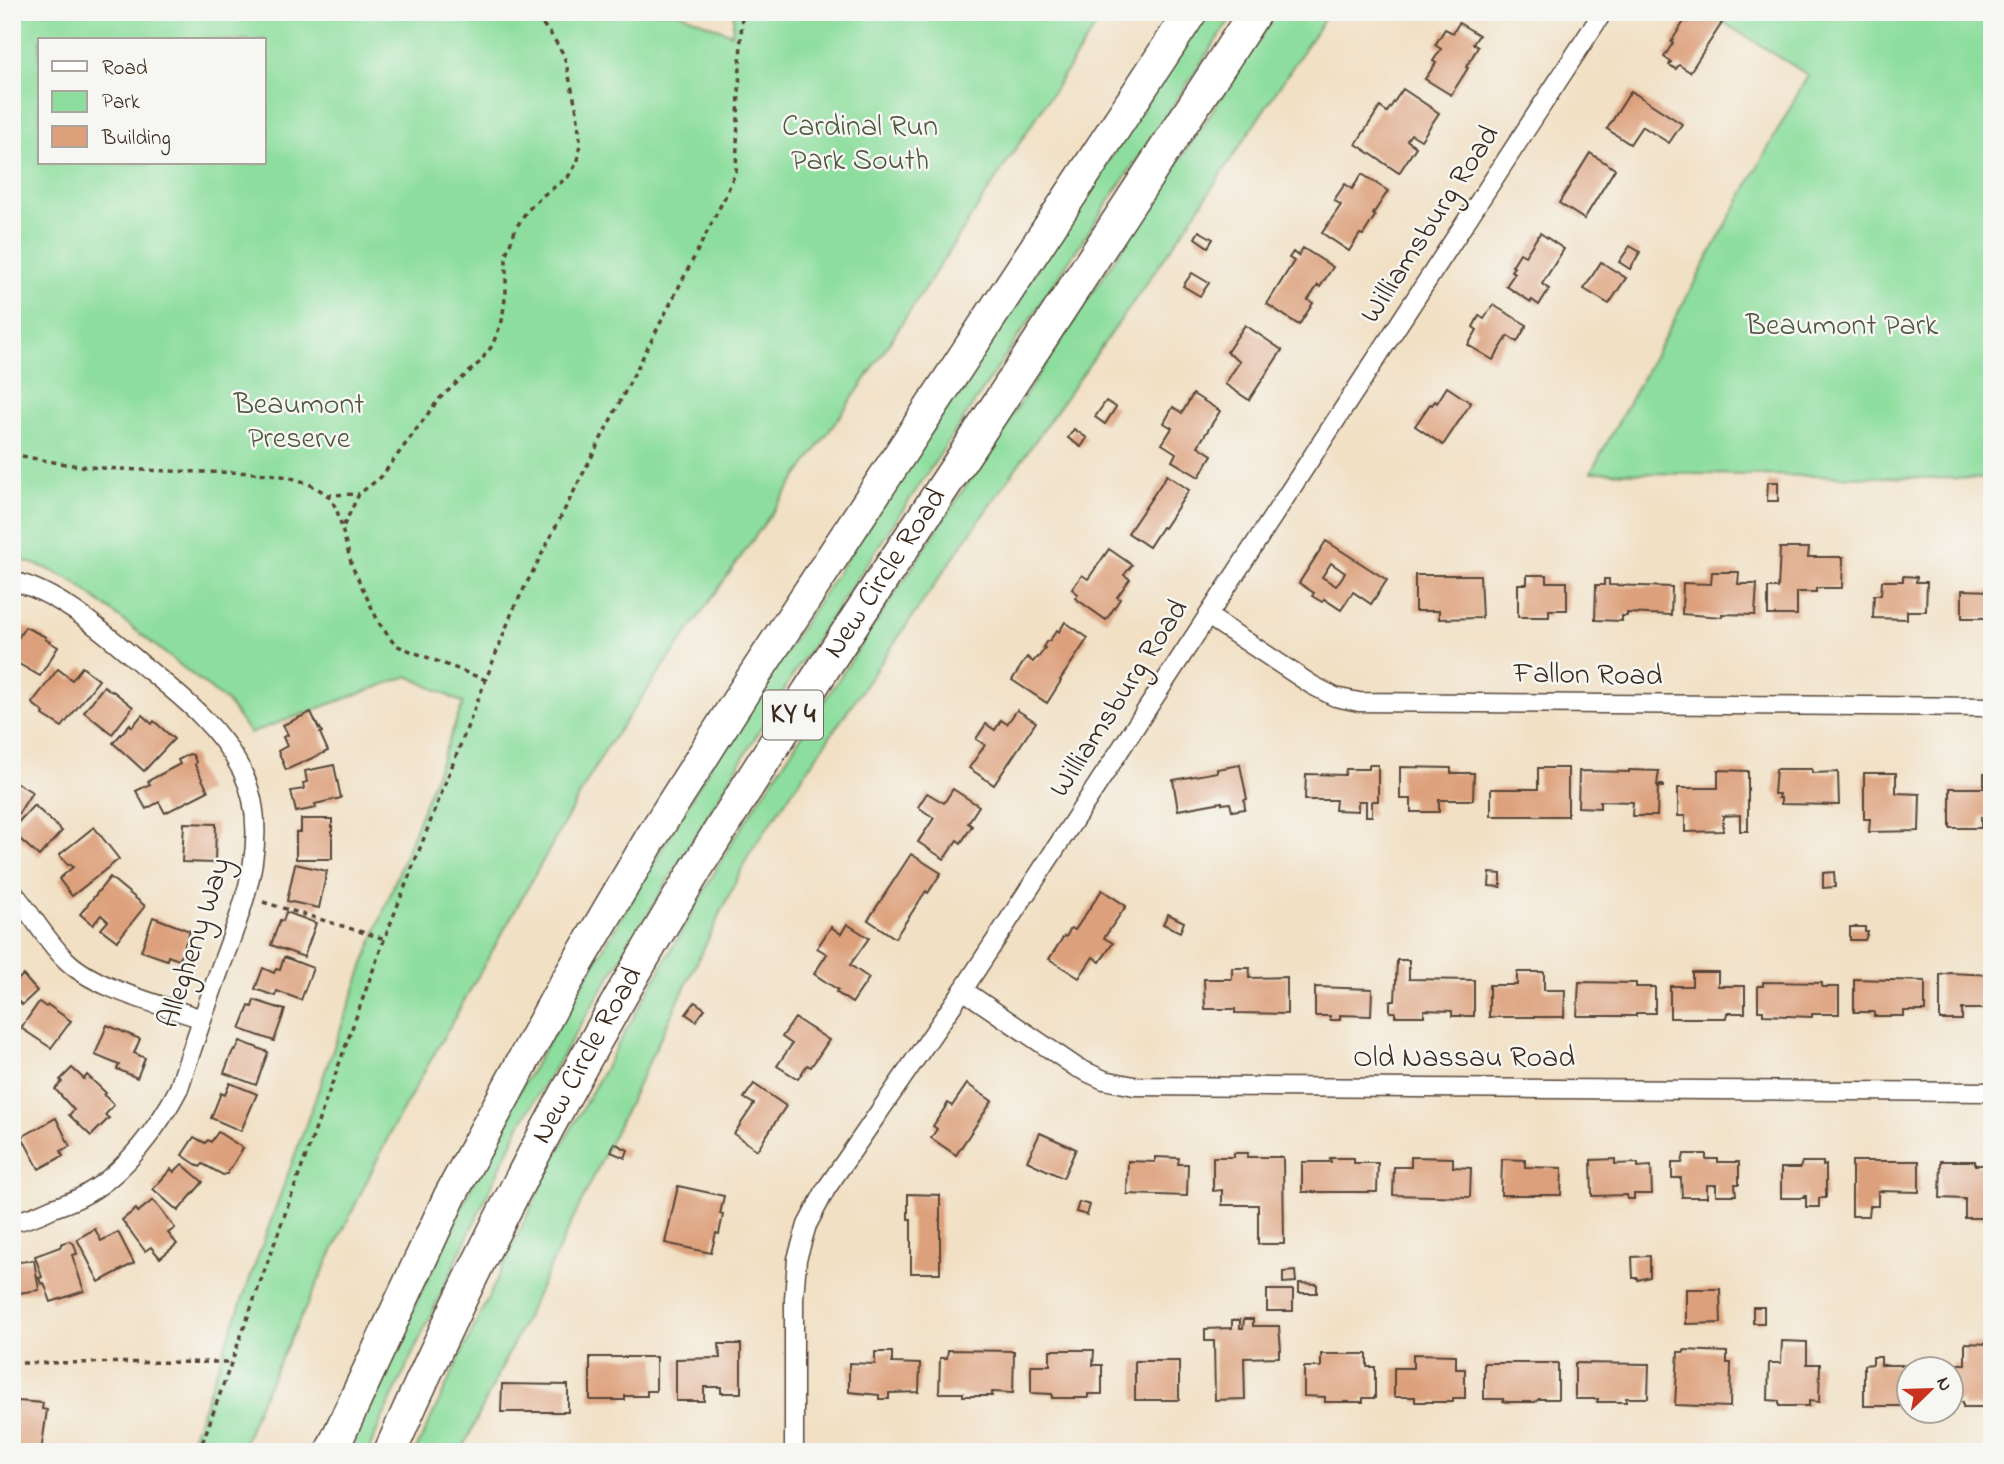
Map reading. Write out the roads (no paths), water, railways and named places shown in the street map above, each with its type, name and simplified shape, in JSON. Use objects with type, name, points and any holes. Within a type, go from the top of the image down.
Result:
[{"type":"highway","name":"New Circle Road","points":[[331,1452],[450,1196],[557,998],[645,849],[756,673],[1191,12]]},
{"type":"highway","name":"New Circle Road","points":[[390,1452],[446,1329],[528,1165],[610,1016],[695,871],[784,728],[1255,12]]},
{"type":"street","name":"Williamsburg Road","points":[[794,1452],[794,1299],[797,1259],[807,1225],[826,1189],[963,990],[1604,12]]},
{"type":"street","name":"Allegheny Way","points":[[12,581],[44,591],[69,607],[198,710],[222,738],[244,777],[252,801],[256,839],[244,901],[178,1087],[168,1108],[125,1162],[88,1194],[12,1222]]},
{"type":"street","name":"Fallon Road","points":[[1208,616],[1312,685],[1335,697],[1359,702],[1992,707]]},
{"type":"street","points":[[12,891],[65,959],[78,970],[126,992],[202,1019]]},
{"type":"street","name":"Old Nassau Road","points":[[963,990],[1076,1067],[1104,1080],[1134,1086],[1992,1092]]},
{"type":"park label","name":"Cardinal Run Park South","points":[[860,145]]},
{"type":"park label","name":"Beaumont Park","points":[[1842,327]]},
{"type":"park label","name":"Beaumont Preserve","points":[[299,423]]}]
